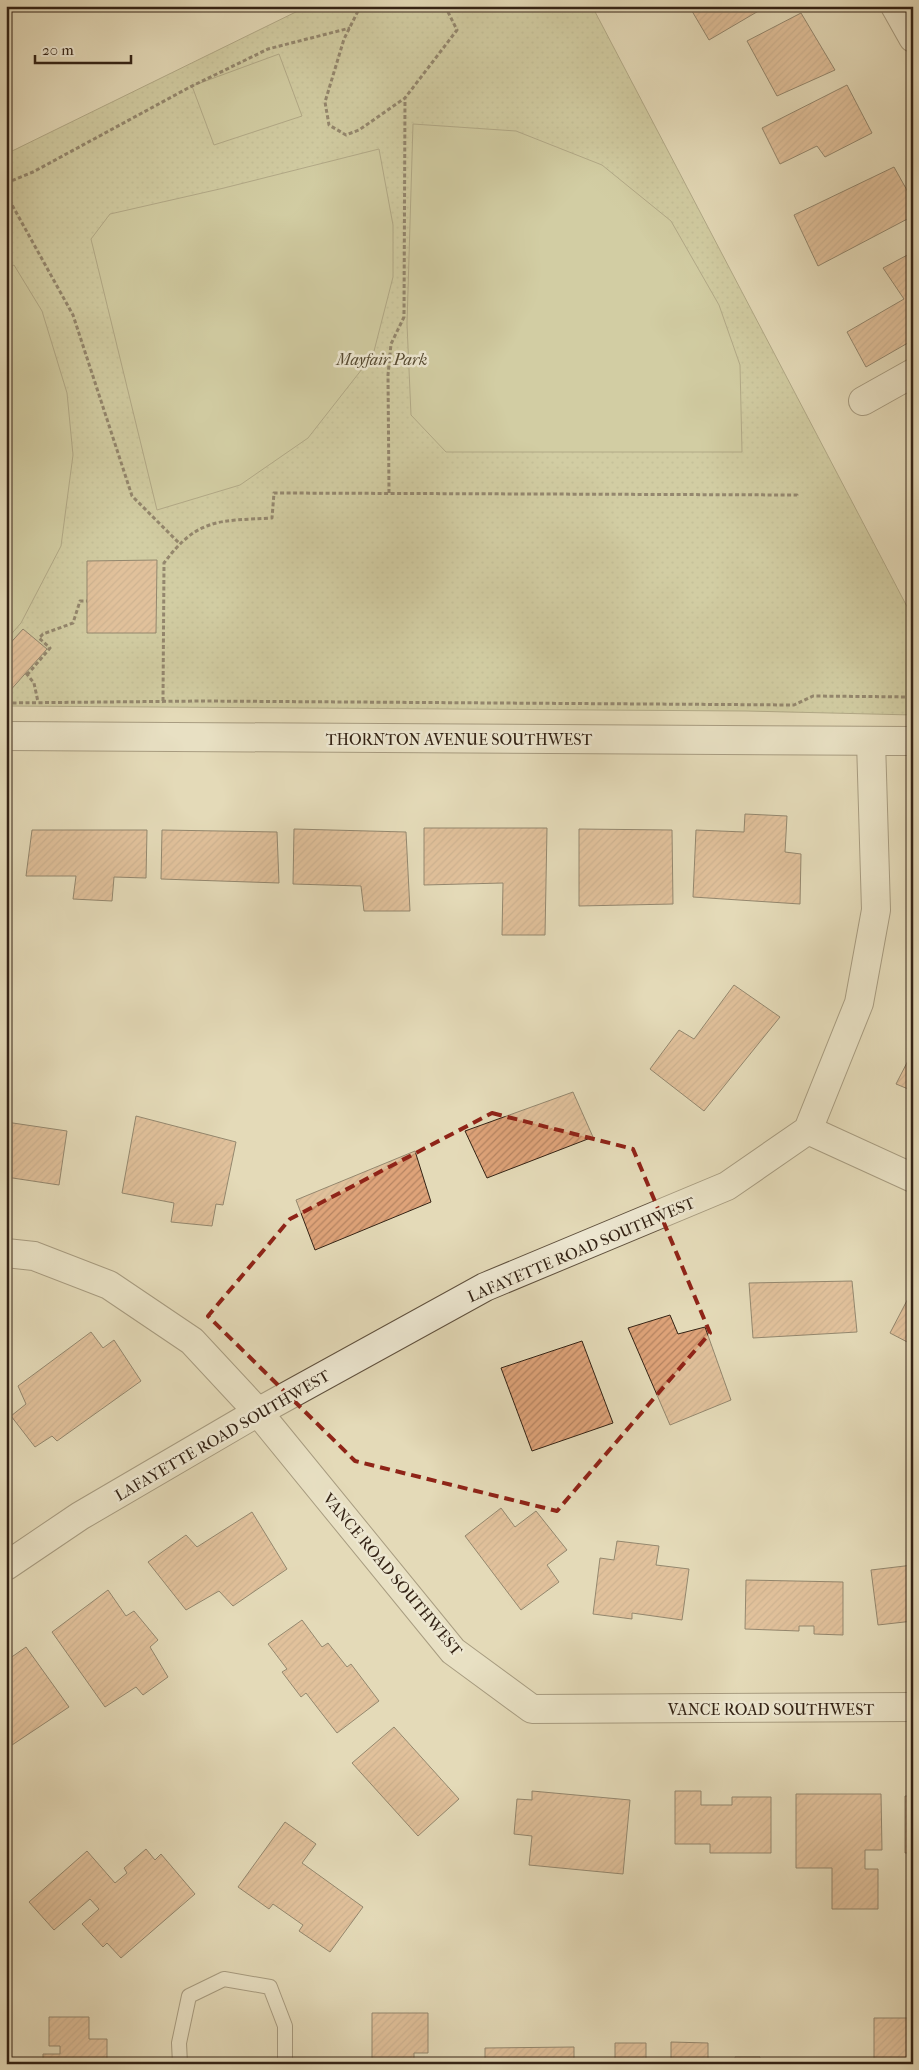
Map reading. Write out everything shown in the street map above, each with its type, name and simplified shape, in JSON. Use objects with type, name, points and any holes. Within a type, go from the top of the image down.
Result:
[{"type":"street","points":[[896,6],[913,38]]},
{"type":"street","points":[[863,401],[913,373]]},
{"type":"street","name":"THORNTON AVENUE SOUTHWEST","points":[[6,736],[913,741]]},
{"type":"street","points":[[871,741],[876,910],[858,1003],[808,1130],[913,1178]]},
{"type":"street","name":"LAFAYETTE ROAD SOUTHWEST","points":[[6,1566],[80,1516],[258,1412],[485,1287],[727,1186],[808,1130]]},
{"type":"street","name":"VANCE ROAD SOUTHWEST","points":[[6,1254],[34,1256],[109,1285],[192,1341],[258,1412],[453,1651],[532,1709],[913,1707]]},
{"type":"lane","points":[[180,2064],[180,2043],[189,1996],[224,1979],[270,1987],[285,2026],[285,2064]]},
{"type":"path","points":[[362,6],[344,39],[325,102],[329,125],[346,135],[359,130],[405,98],[457,30],[445,6]]},
{"type":"path","points":[[6,183],[33,172],[190,87],[268,49],[350,28]]},
{"type":"path","points":[[389,493],[390,344],[404,317],[405,98]]},
{"type":"path","points":[[6,194],[73,315],[132,496],[180,544]]},
{"type":"path","points":[[163,701],[164,563],[180,544],[198,529],[220,521],[272,518],[274,493],[798,495],[798,498]]},
{"type":"path","points":[[38,702],[34,683],[26,674],[50,648],[39,638],[43,634],[73,624],[80,602],[87,602]]},
{"type":"path","points":[[6,703],[163,701],[794,705],[813,696],[913,697]]},
{"type":"highlighted area","points":[[492,1113],[633,1149],[710,1333],[557,1511],[355,1461],[208,1316],[290,1219]]},
{"type":"green space","name":"Mayfair Park","points":[[308,6],[592,6],[913,618],[913,715],[746,711],[6,706],[6,154]]},
{"type":"green space","points":[[279,54],[302,116],[214,145],[192,86]]},
{"type":"green space","points":[[413,124],[516,131],[602,165],[671,221],[719,305],[740,365],[742,452],[446,452],[411,415],[407,324]]},
{"type":"green space","points":[[379,149],[393,225],[393,277],[373,355],[308,438],[240,485],[157,510],[91,239],[110,214],[224,188]]},
{"type":"green space","points":[[14,265],[42,311],[67,393],[73,455],[61,546],[21,623],[6,640],[6,269]]},
{"type":"building","points":[[689,6],[767,6],[709,40]]},
{"type":"building","points":[[801,13],[835,70],[777,96],[747,41]]},
{"type":"building","points":[[847,85],[872,133],[825,157],[817,146],[780,164],[762,128]]},
{"type":"building","points":[[894,167],[913,201],[913,216],[818,266],[794,215]]},
{"type":"building","points":[[913,252],[913,340],[866,367],[847,332],[904,299],[883,268]]},
{"type":"building","points":[[157,560],[156,633],[87,633],[87,561]]},
{"type":"building","points":[[23,629],[47,649],[8,693],[6,691],[6,648]]},
{"type":"building","points":[[745,814],[787,816],[785,852],[801,854],[800,904],[693,897],[696,830],[744,832]]},
{"type":"building","points":[[424,828],[547,828],[545,935],[502,935],[503,883],[424,885]]},
{"type":"building","points":[[6,829],[11,829],[11,895],[6,895]]},
{"type":"building","points":[[294,829],[406,832],[410,911],[364,911],[361,886],[293,884]]},
{"type":"building","points":[[579,829],[672,830],[673,904],[579,906]]},
{"type":"building","points":[[32,830],[147,830],[146,878],[114,877],[112,901],[73,899],[76,876],[26,876]]},
{"type":"building","points":[[162,830],[277,832],[279,883],[161,879]]},
{"type":"building","points":[[734,985],[780,1017],[704,1111],[650,1069],[679,1030],[694,1039]]},
{"type":"building","points":[[913,1051],[913,1091],[896,1084]]},
{"type":"building","points":[[573,1092],[593,1137],[487,1178],[465,1131]]},
{"type":"building","points":[[136,1116],[236,1142],[223,1205],[216,1204],[212,1226],[171,1222],[174,1203],[122,1193]]},
{"type":"building","points":[[6,1122],[67,1131],[59,1185],[6,1177]]},
{"type":"building","points":[[415,1151],[431,1202],[315,1250],[296,1200]]},
{"type":"building","points":[[852,1281],[857,1332],[753,1338],[749,1283]]},
{"type":"building","points":[[913,1289],[913,1345],[890,1333]]},
{"type":"building","points":[[670,1315],[678,1334],[705,1327],[731,1400],[670,1425],[628,1328]]},
{"type":"building","points":[[91,1332],[103,1348],[114,1340],[141,1381],[57,1441],[52,1436],[35,1447],[11,1416],[26,1404],[18,1386]]},
{"type":"building","points":[[582,1341],[613,1423],[532,1451],[501,1368]]},
{"type":"building","points":[[501,1508],[515,1527],[536,1511],[567,1550],[547,1565],[559,1582],[521,1610],[465,1536]]},
{"type":"building","points":[[252,1512],[287,1569],[233,1606],[219,1591],[186,1610],[148,1562],[186,1535],[197,1547]]},
{"type":"building","points":[[617,1541],[659,1546],[656,1565],[689,1569],[682,1620],[632,1613],[632,1619],[593,1614],[600,1558],[614,1560]]},
{"type":"building","points":[[913,1565],[913,1621],[878,1625],[871,1570]]},
{"type":"building","points":[[746,1580],[843,1582],[843,1635],[814,1634],[814,1626],[799,1626],[799,1631],[745,1629]]},
{"type":"building","points":[[108,1590],[126,1616],[134,1611],[158,1640],[150,1647],[168,1677],[143,1695],[136,1687],[105,1707],[52,1632]]},
{"type":"building","points":[[302,1620],[322,1647],[328,1643],[347,1667],[351,1664],[379,1701],[337,1733],[306,1693],[301,1697],[282,1672],[287,1669],[268,1644]]},
{"type":"building","points":[[26,1647],[69,1707],[6,1749],[6,1661]]},
{"type":"building","points":[[394,1727],[459,1799],[418,1836],[352,1763]]},
{"type":"building","points":[[532,1791],[630,1800],[623,1874],[529,1865],[532,1836],[514,1834],[517,1799],[532,1800]]},
{"type":"building","points":[[675,1791],[701,1791],[701,1805],[732,1805],[732,1797],[771,1797],[771,1853],[710,1853],[710,1844],[675,1844]]},
{"type":"building","points":[[796,1794],[881,1794],[882,1850],[865,1850],[865,1869],[878,1869],[878,1909],[832,1909],[832,1868],[796,1868]]},
{"type":"building","points":[[905,1796],[913,1796],[913,1853],[905,1853]]},
{"type":"building","points":[[285,1822],[316,1844],[302,1863],[363,1907],[330,1952],[299,1931],[303,1925],[273,1904],[269,1909],[238,1887]]},
{"type":"building","points":[[146,1849],[155,1860],[161,1854],[195,1894],[121,1958],[107,1943],[103,1947],[82,1924],[99,1909],[90,1899],[54,1930],[29,1902],[87,1851],[115,1883],[127,1873],[124,1868]]},
{"type":"building","points":[[372,2013],[428,2013],[428,2053],[414,2053],[414,2064],[372,2064]]},
{"type":"building","points":[[49,2017],[89,2017],[89,2039],[107,2039],[107,2064],[43,2064],[43,2054],[60,2054],[60,2046],[49,2046]]},
{"type":"building","points":[[874,2018],[911,2018],[913,2064],[874,2064]]},
{"type":"building","points":[[671,2042],[708,2043],[708,2064],[671,2064]]},
{"type":"building","points":[[615,2043],[646,2043],[646,2064],[615,2064]]},
{"type":"building","points":[[574,2047],[574,2064],[485,2064],[485,2048]]},
{"type":"building","points":[[735,2057],[760,2057],[760,2064],[735,2064]]},
{"type":"building","points":[[808,2059],[849,2059],[849,2064],[808,2064]]}]
